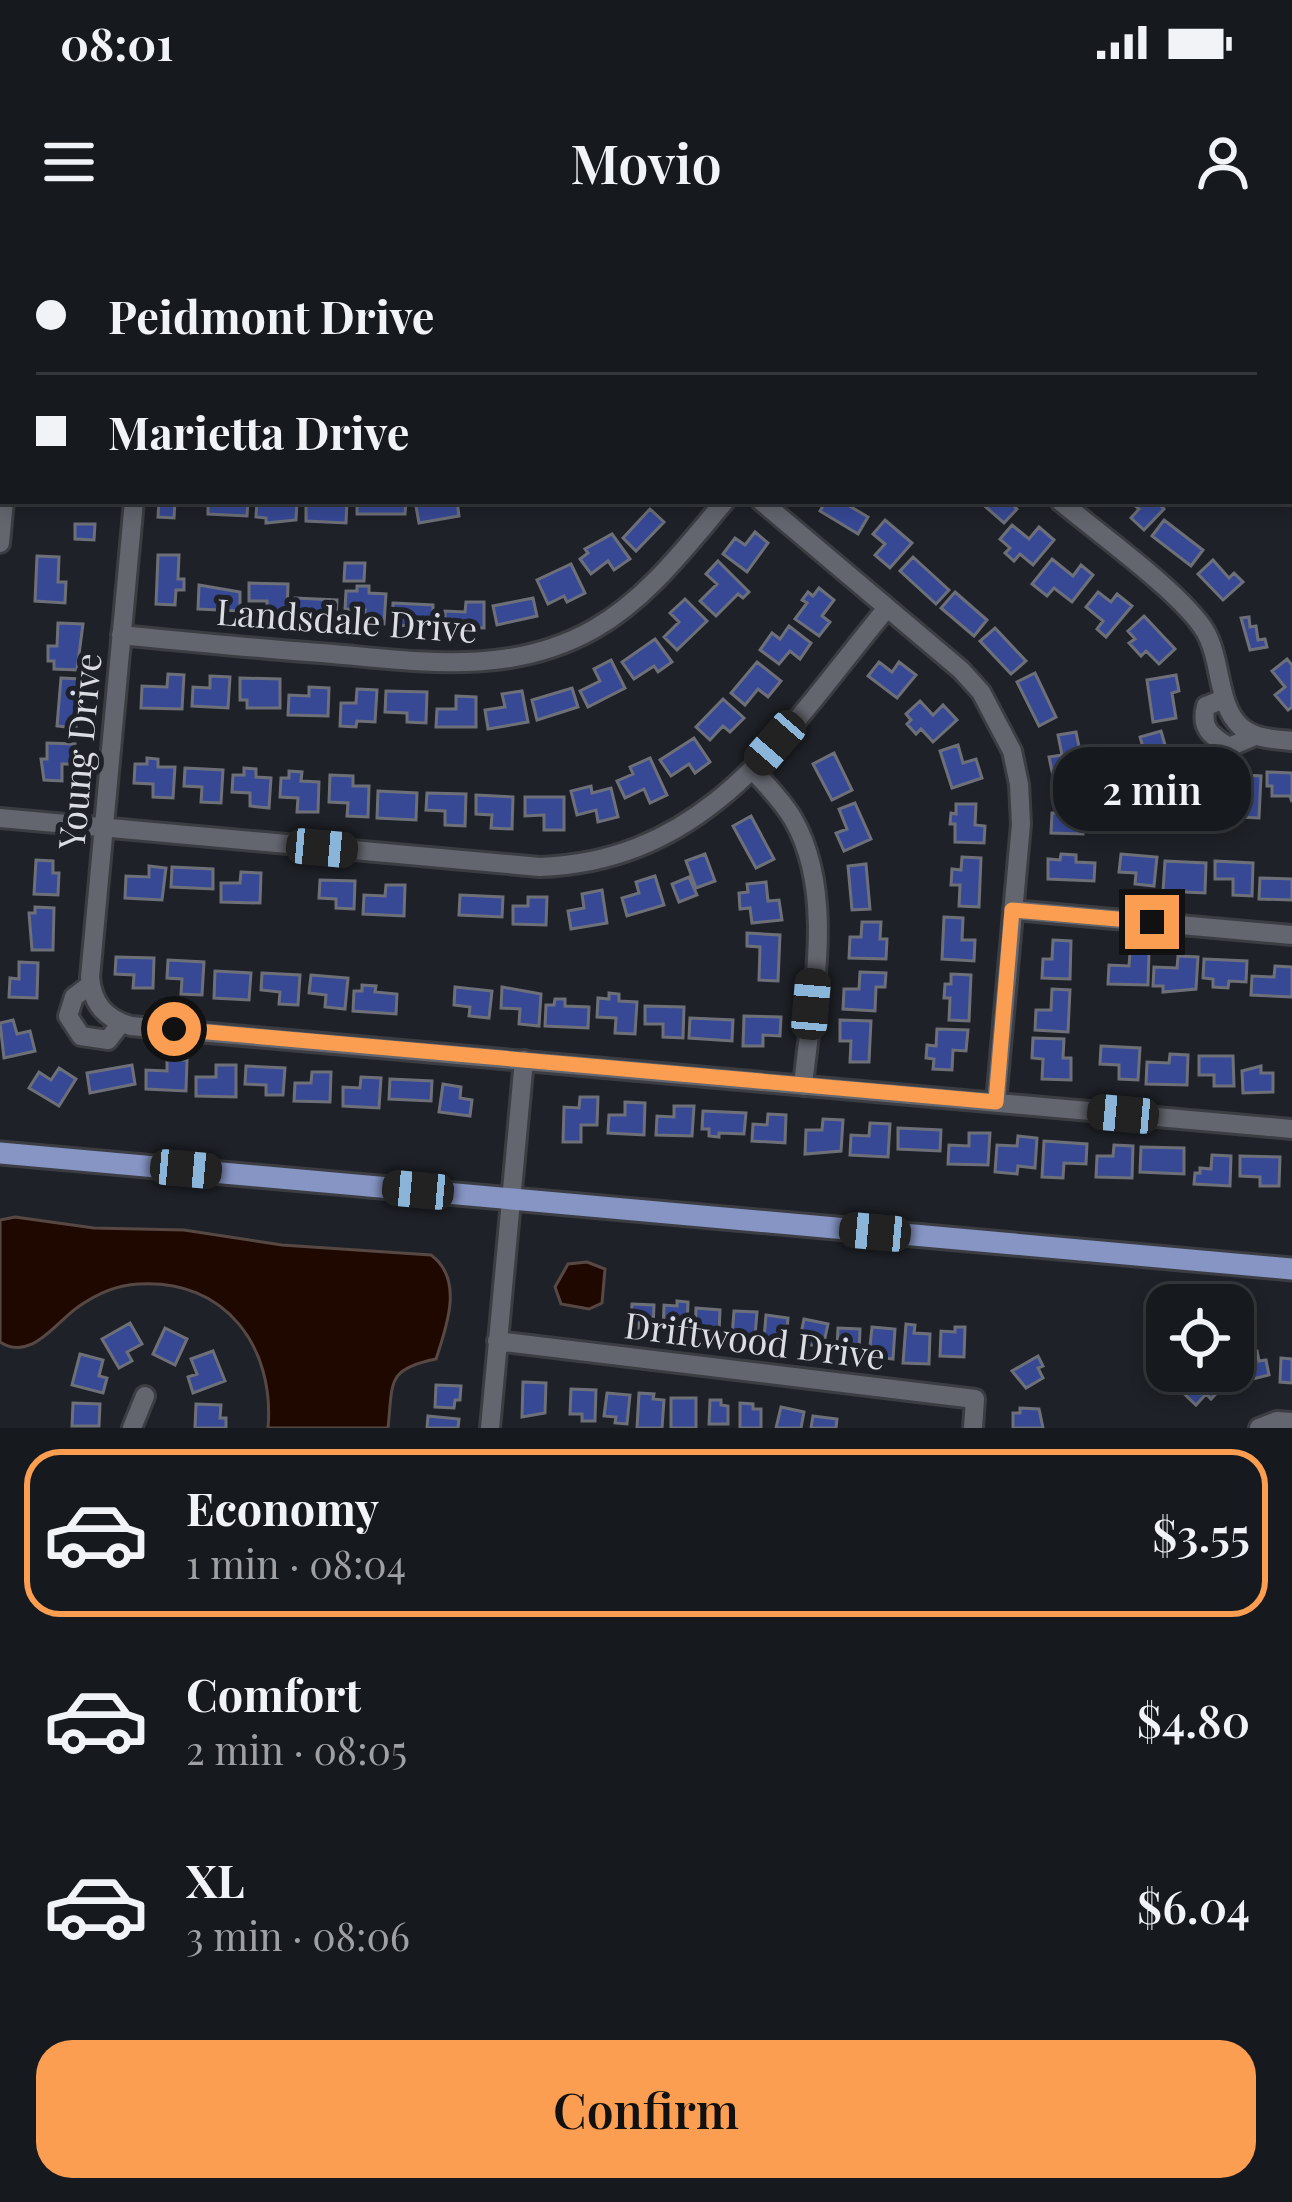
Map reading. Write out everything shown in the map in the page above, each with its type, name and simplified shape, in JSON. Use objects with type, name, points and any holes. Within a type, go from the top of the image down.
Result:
[{"type":"main road","points":[[0,1153],[1292,1269]]},
{"type":"street","points":[[0,543],[4,504]]},
{"type":"street","name":"Young Drive","points":[[121,1023],[98,1005],[90,985],[134,504]]},
{"type":"street","name":"Landsdale Drive","points":[[121,635],[456,664],[526,657],[570,641],[619,613],[644,592],[722,504]]},
{"type":"street","points":[[765,504],[970,680],[1006,735],[1021,804],[996,1102]]},
{"type":"street","points":[[1063,504],[1198,621],[1216,652],[1224,699],[1236,722],[1255,736],[1292,741]]},
{"type":"street","points":[[0,818],[554,867],[621,856],[669,836],[714,807],[752,769],[887,608]]},
{"type":"street","points":[[1224,699],[1206,706],[1203,719],[1210,735],[1229,747],[1255,736]]},
{"type":"street","points":[[752,769],[793,819],[815,881],[818,922],[803,1086]]},
{"type":"street","points":[[1012,910],[1292,935]]},
{"type":"street","points":[[90,985],[74,997],[68,1016],[81,1036],[108,1040],[121,1023],[1292,1129]]},
{"type":"street","points":[[490,1428],[524,1060]]},
{"type":"street","name":"Driftwood Drive","points":[[497,1341],[975,1399],[973,1428]]},
{"type":"street","points":[[132,1428],[146,1396]]},
{"type":"street","points":[[1259,1428],[1292,1421]]},
{"type":"shaded area","points":[[15,1217],[94,1228],[184,1230],[282,1245],[431,1255],[441,1265],[450,1290],[445,1332],[436,1359],[408,1368],[395,1380],[388,1428],[268,1428],[263,1370],[253,1345],[238,1323],[196,1293],[169,1285],[122,1286],[85,1303],[32,1344],[11,1347],[0,1342],[0,1220]]},
{"type":"shaded area","points":[[587,1262],[605,1269],[602,1303],[589,1309],[561,1304],[555,1287],[568,1264]]},
{"type":"building","points":[[159,504],[175,504],[174,518],[158,517]]},
{"type":"building","points":[[208,504],[248,504],[247,516],[208,514]]},
{"type":"building","points":[[257,504],[297,504],[296,520],[266,523],[266,518],[256,517]]},
{"type":"building","points":[[306,504],[347,504],[346,523],[306,521]]},
{"type":"building","points":[[357,504],[406,504],[405,514],[357,514]]},
{"type":"building","points":[[416,504],[457,504],[459,516],[419,523]]},
{"type":"building","points":[[824,504],[846,504],[868,517],[858,534],[820,511]]},
{"type":"building","points":[[982,504],[1012,504],[1017,509],[1004,523]]},
{"type":"building","points":[[1133,504],[1159,504],[1164,509],[1144,530],[1131,518],[1139,509]]},
{"type":"building","points":[[650,509],[664,522],[636,551],[623,538]]},
{"type":"building","points":[[885,520],[912,543],[890,568],[875,555],[885,544],[873,534]]},
{"type":"building","points":[[1164,520],[1203,550],[1191,566],[1152,536]]},
{"type":"building","points":[[75,524],[95,524],[94,540],[75,539]]},
{"type":"building","points":[[1012,525],[1029,539],[1039,527],[1054,540],[1033,565],[1020,554],[1014,561],[1005,553],[1010,548],[1000,539]]},
{"type":"building","points":[[755,532],[768,543],[747,572],[723,554],[735,538],[745,545]]},
{"type":"building","points":[[612,534],[630,559],[614,570],[608,561],[591,574],[580,559],[588,553],[585,549]]},
{"type":"building","points":[[158,555],[179,555],[178,579],[184,579],[184,590],[176,590],[175,605],[156,604]]},
{"type":"building","points":[[37,556],[59,557],[58,582],[66,582],[65,603],[35,601]]},
{"type":"building","points":[[913,557],[949,590],[936,604],[900,571]]},
{"type":"building","points":[[1052,559],[1073,576],[1081,565],[1093,575],[1072,602],[1054,588],[1047,596],[1032,584]]},
{"type":"building","points":[[1213,560],[1229,578],[1234,573],[1243,582],[1223,600],[1198,574]]},
{"type":"building","points":[[718,561],[749,592],[743,598],[738,594],[716,616],[700,601],[717,584],[706,574]]},
{"type":"building","points":[[345,563],[365,563],[364,581],[344,581]]},
{"type":"building","points":[[571,564],[585,593],[548,604],[537,580]]},
{"type":"building","points":[[249,583],[288,584],[287,615],[267,614],[267,601],[249,601]]},
{"type":"building","points":[[199,585],[240,592],[240,611],[198,609]]},
{"type":"building","points":[[357,586],[386,594],[384,624],[364,623],[365,610],[345,609],[346,591],[357,591]]},
{"type":"building","points":[[819,588],[834,600],[822,616],[830,622],[819,636],[795,619],[807,603],[802,600],[808,592],[813,596]]},
{"type":"building","points":[[955,592],[987,620],[974,636],[941,608]]},
{"type":"building","points":[[1098,592],[1111,602],[1117,594],[1132,606],[1106,637],[1097,629],[1103,621],[1086,607]]},
{"type":"building","points":[[295,598],[337,600],[336,619],[294,617]]},
{"type":"building","points":[[533,598],[537,616],[497,625],[493,606]]},
{"type":"building","points":[[685,599],[707,621],[677,650],[664,637],[679,622],[670,613]]},
{"type":"building","points":[[466,602],[484,602],[484,628],[445,627],[445,611],[465,612]]},
{"type":"building","points":[[393,603],[433,605],[433,627],[392,625]]},
{"type":"building","points":[[1144,616],[1175,649],[1159,664],[1146,651],[1141,656],[1129,643],[1135,639],[1128,631]]},
{"type":"building","points":[[1249,617],[1250,627],[1256,626],[1258,640],[1265,639],[1267,647],[1250,650],[1241,618]]},
{"type":"building","points":[[58,623],[83,624],[77,670],[54,669],[54,661],[48,661],[48,646],[57,646]]},
{"type":"building","points":[[789,626],[811,643],[800,659],[790,651],[779,664],[760,650],[772,633],[780,639]]},
{"type":"building","points":[[995,628],[1026,661],[1011,674],[980,641]]},
{"type":"building","points":[[655,639],[672,662],[658,672],[654,666],[634,679],[622,662]]},
{"type":"building","points":[[1287,659],[1292,665],[1292,707],[1288,710],[1275,695],[1285,687],[1272,671]]},
{"type":"building","points":[[611,660],[625,688],[588,707],[580,691],[600,681],[594,669]]},
{"type":"building","points":[[757,662],[781,681],[768,697],[758,689],[745,705],[731,693]]},
{"type":"building","points":[[879,662],[892,672],[899,662],[916,675],[897,698],[868,676]]},
{"type":"building","points":[[1035,673],[1056,717],[1039,726],[1017,682]]},
{"type":"building","points":[[168,674],[184,675],[182,709],[141,708],[142,686],[167,687]]},
{"type":"building","points":[[1176,675],[1179,691],[1172,693],[1176,718],[1153,722],[1147,680]]},
{"type":"building","points":[[210,676],[230,677],[228,708],[192,706],[193,687],[210,688]]},
{"type":"building","points":[[61,678],[80,679],[76,728],[57,726]]},
{"type":"building","points":[[240,678],[280,679],[280,708],[247,708],[247,700],[240,700]]},
{"type":"building","points":[[309,687],[329,688],[328,716],[288,715],[289,695],[309,696]]},
{"type":"building","points":[[572,688],[578,707],[537,720],[532,700]]},
{"type":"building","points":[[357,689],[377,690],[375,722],[340,726],[341,703],[356,703]]},
{"type":"building","points":[[386,691],[427,692],[426,723],[407,722],[407,713],[385,712]]},
{"type":"building","points":[[522,691],[528,722],[488,729],[485,710],[505,707],[502,694]]},
{"type":"building","points":[[456,696],[476,697],[476,727],[436,727],[437,709],[456,709]]},
{"type":"building","points":[[723,699],[744,718],[730,732],[723,726],[710,740],[696,727]]},
{"type":"building","points":[[920,701],[933,715],[943,705],[957,720],[933,742],[921,729],[916,734],[907,724],[911,720],[906,714]]},
{"type":"building","points":[[1161,731],[1172,769],[1150,775],[1148,769],[1142,771],[1138,756],[1145,754],[1140,737]]},
{"type":"building","points":[[1076,732],[1084,770],[1053,776],[1049,757],[1062,755],[1058,735]]},
{"type":"building","points":[[694,738],[710,762],[695,773],[689,764],[671,776],[660,760]]},
{"type":"building","points":[[47,743],[75,744],[74,764],[62,764],[62,781],[44,780],[41,759],[47,759]]},
{"type":"building","points":[[958,745],[963,763],[976,759],[982,778],[952,788],[940,751]]},
{"type":"building","points":[[834,753],[852,790],[832,800],[813,764]]},
{"type":"building","points":[[147,758],[158,759],[158,767],[175,767],[173,798],[153,797],[153,784],[134,783],[135,764],[147,764]]},
{"type":"building","points":[[650,758],[667,795],[650,803],[644,789],[625,798],[617,781],[633,774],[630,767]]},
{"type":"building","points":[[185,768],[223,770],[221,803],[201,802],[202,787],[184,786]]},
{"type":"building","points":[[244,768],[256,769],[256,777],[271,778],[269,808],[250,806],[250,793],[232,792],[233,775],[244,775]]},
{"type":"building","points":[[289,771],[302,772],[301,781],[319,782],[318,812],[297,812],[298,798],[280,797],[281,778],[289,778]]},
{"type":"building","points":[[1267,772],[1292,773],[1292,802],[1290,796],[1272,796]]},
{"type":"building","points":[[330,775],[353,776],[353,786],[369,786],[368,817],[347,816],[348,803],[329,802]]},
{"type":"building","points":[[1245,775],[1261,776],[1259,818],[1219,816],[1221,787],[1244,788]]},
{"type":"building","points":[[1172,782],[1191,791],[1195,782],[1212,790],[1200,816],[1185,809],[1182,815],[1175,812],[1179,805],[1164,799]]},
{"type":"building","points":[[591,786],[592,793],[611,788],[618,817],[598,822],[596,810],[577,815],[571,791]]},
{"type":"building","points":[[378,791],[417,793],[416,820],[377,818]]},
{"type":"building","points":[[427,793],[466,794],[465,826],[445,825],[445,811],[426,810]]},
{"type":"building","points":[[1065,793],[1084,793],[1083,834],[1051,833],[1052,813],[1065,813]]},
{"type":"building","points":[[476,795],[513,797],[512,829],[491,828],[492,815],[476,814]]},
{"type":"building","points":[[525,797],[564,797],[564,830],[544,830],[544,815],[525,816]]},
{"type":"building","points":[[855,803],[871,839],[844,851],[836,833],[847,829],[839,809]]},
{"type":"building","points":[[956,804],[976,804],[975,825],[985,826],[984,843],[955,842],[955,824],[950,824]]},
{"type":"building","points":[[751,816],[774,859],[756,868],[733,826]]},
{"type":"building","points":[[705,854],[715,881],[696,888],[686,861]]},
{"type":"building","points":[[1061,854],[1076,855],[1076,862],[1095,863],[1094,881],[1048,879],[1048,859],[1060,860]]},
{"type":"building","points":[[1121,854],[1157,857],[1154,886],[1135,884],[1136,873],[1119,872]]},
{"type":"building","points":[[962,857],[981,858],[979,907],[959,906],[960,885],[951,885],[952,869],[961,870]]},
{"type":"building","points":[[36,860],[53,861],[53,873],[59,873],[58,895],[34,894]]},
{"type":"building","points":[[1165,861],[1206,863],[1205,893],[1163,891]]},
{"type":"building","points":[[1215,861],[1253,863],[1252,896],[1233,895],[1233,879],[1215,879]]},
{"type":"building","points":[[866,864],[870,909],[852,910],[848,866]]},
{"type":"building","points":[[149,866],[166,868],[162,900],[125,898],[126,876],[149,877]]},
{"type":"building","points":[[172,867],[213,869],[213,889],[171,887]]},
{"type":"building","points":[[241,872],[261,873],[260,903],[221,902],[221,883],[240,883]]},
{"type":"building","points":[[655,876],[664,905],[627,916],[622,898],[639,893],[636,882]]},
{"type":"building","points":[[689,877],[697,895],[679,902],[672,884]]},
{"type":"building","points":[[1260,878],[1292,879],[1292,900],[1259,899]]},
{"type":"building","points":[[320,880],[355,881],[354,909],[336,908],[336,899],[319,898]]},
{"type":"building","points":[[766,882],[768,901],[779,900],[782,920],[752,923],[750,908],[740,909],[739,893],[748,892],[747,884]]},
{"type":"building","points":[[386,885],[405,885],[404,916],[363,914],[364,895],[385,896]]},
{"type":"building","points":[[602,890],[607,923],[571,929],[568,911],[584,908],[582,894]]},
{"type":"building","points":[[460,895],[503,897],[502,917],[459,915]]},
{"type":"building","points":[[528,897],[547,897],[546,925],[513,924],[513,906],[528,906]]},
{"type":"building","points":[[35,907],[54,908],[53,950],[32,950],[29,913],[35,913]]},
{"type":"building","points":[[944,917],[963,918],[962,940],[975,940],[974,961],[942,959]]},
{"type":"building","points":[[862,922],[881,922],[880,939],[887,939],[886,959],[849,958],[850,937],[861,937]]},
{"type":"building","points":[[747,933],[780,935],[778,981],[759,980],[760,947],[747,946]]},
{"type":"building","points":[[1053,940],[1071,941],[1070,979],[1042,978],[1043,959],[1052,959]]},
{"type":"building","points":[[1130,953],[1149,953],[1148,985],[1108,984],[1109,965],[1129,966]]},
{"type":"building","points":[[1178,956],[1198,957],[1196,989],[1163,992],[1163,986],[1153,986],[1154,967],[1177,968]]},
{"type":"building","points":[[116,957],[154,958],[153,988],[133,988],[134,975],[115,974]]},
{"type":"building","points":[[1204,959],[1247,961],[1246,982],[1213,987],[1213,979],[1203,978]]},
{"type":"building","points":[[168,960],[204,962],[202,995],[181,994],[182,979],[167,978]]},
{"type":"building","points":[[19,962],[38,963],[37,998],[9,997],[10,978],[19,979]]},
{"type":"building","points":[[1275,966],[1292,967],[1292,997],[1251,995],[1252,976],[1274,977]]},
{"type":"building","points":[[215,971],[251,973],[249,1000],[214,998]]},
{"type":"building","points":[[860,972],[886,973],[885,987],[876,987],[875,1011],[843,1009],[844,989],[859,989]]},
{"type":"building","points":[[262,973],[300,975],[298,1005],[279,1004],[280,992],[261,990]]},
{"type":"building","points":[[951,974],[971,975],[969,1021],[949,1020],[950,998],[944,998]]},
{"type":"building","points":[[311,975],[348,978],[345,1009],[325,1007],[326,995],[309,993]]},
{"type":"building","points":[[362,985],[397,994],[396,1014],[353,1011],[354,991],[362,991]]},
{"type":"building","points":[[455,987],[492,991],[489,1018],[469,1016],[470,1007],[454,1005]]},
{"type":"building","points":[[502,987],[541,994],[539,1026],[519,1024],[520,1009],[501,1008]]},
{"type":"building","points":[[1052,989],[1070,990],[1068,1032],[1035,1030],[1036,1010],[1051,1010]]},
{"type":"building","points":[[609,993],[619,994],[619,1001],[637,1002],[635,1034],[615,1033],[616,1018],[597,1017],[598,998],[609,999]]},
{"type":"building","points":[[555,999],[565,999],[565,1006],[589,1007],[588,1028],[545,1026],[546,1005],[554,1005]]},
{"type":"building","points":[[645,1006],[684,1007],[683,1038],[663,1037],[663,1024],[645,1024]]},
{"type":"building","points":[[744,1016],[781,1017],[780,1036],[763,1035],[763,1046],[743,1046]]},
{"type":"building","points":[[690,1018],[733,1020],[732,1041],[689,1038]]},
{"type":"building","points":[[13,1020],[17,1034],[30,1031],[35,1051],[4,1058],[0,1023]]},
{"type":"building","points":[[840,1020],[871,1021],[869,1062],[850,1062],[851,1041],[840,1041]]},
{"type":"building","points":[[937,1029],[968,1030],[966,1051],[953,1050],[952,1070],[933,1069],[934,1059],[926,1058],[927,1045],[936,1046]]},
{"type":"building","points":[[1033,1038],[1064,1039],[1063,1058],[1071,1058],[1071,1080],[1042,1079],[1043,1059],[1032,1058]]},
{"type":"building","points":[[1101,1046],[1140,1048],[1138,1080],[1119,1079],[1119,1065],[1100,1064]]},
{"type":"building","points":[[1170,1054],[1188,1055],[1187,1085],[1146,1084],[1147,1062],[1169,1063]]},
{"type":"building","points":[[1199,1056],[1233,1056],[1234,1086],[1214,1086],[1214,1075],[1199,1075]]},
{"type":"building","points":[[167,1060],[187,1060],[186,1091],[146,1089],[146,1070],[167,1071]]},
{"type":"building","points":[[132,1065],[135,1084],[90,1093],[87,1073]]},
{"type":"building","points":[[216,1065],[236,1065],[236,1097],[196,1096],[196,1077],[216,1077]]},
{"type":"building","points":[[246,1066],[285,1068],[283,1095],[266,1095],[266,1085],[245,1084]]},
{"type":"building","points":[[1261,1066],[1261,1073],[1273,1073],[1273,1092],[1243,1093],[1242,1071]]},
{"type":"building","points":[[59,1068],[76,1079],[59,1106],[29,1088],[39,1072],[51,1080]]},
{"type":"building","points":[[312,1072],[331,1072],[330,1102],[294,1101],[295,1083],[311,1083]]},
{"type":"building","points":[[361,1077],[381,1078],[379,1108],[343,1106],[343,1087],[360,1088]]},
{"type":"building","points":[[390,1079],[432,1081],[431,1101],[389,1099]]},
{"type":"building","points":[[443,1084],[461,1087],[460,1098],[472,1100],[470,1116],[439,1112]]},
{"type":"building","points":[[580,1097],[598,1097],[597,1125],[581,1125],[581,1142],[563,1142],[564,1107],[579,1108]]},
{"type":"building","points":[[625,1102],[645,1103],[644,1135],[608,1133],[609,1115],[625,1115]]},
{"type":"building","points":[[674,1106],[694,1106],[692,1136],[656,1135],[657,1116],[674,1117]]},
{"type":"building","points":[[703,1111],[746,1113],[744,1134],[709,1136],[709,1129],[702,1129]]},
{"type":"building","points":[[768,1114],[786,1115],[785,1143],[752,1141],[753,1124],[767,1125]]},
{"type":"building","points":[[823,1119],[843,1120],[841,1151],[805,1154],[806,1130],[822,1130]]},
{"type":"building","points":[[870,1123],[890,1124],[888,1157],[850,1155],[851,1135],[869,1136]]},
{"type":"building","points":[[898,1128],[941,1130],[940,1151],[898,1149]]},
{"type":"building","points":[[969,1133],[990,1133],[988,1165],[948,1164],[949,1145],[969,1146]]},
{"type":"building","points":[[1018,1136],[1037,1138],[1035,1168],[1018,1166],[1017,1174],[995,1172],[997,1145],[1017,1146]]},
{"type":"building","points":[[1044,1141],[1087,1144],[1086,1164],[1064,1163],[1063,1178],[1042,1177]]},
{"type":"building","points":[[1114,1145],[1133,1146],[1132,1178],[1096,1177],[1097,1156],[1113,1156]]},
{"type":"building","points":[[1141,1147],[1184,1148],[1184,1174],[1140,1172]]},
{"type":"building","points":[[1212,1155],[1231,1156],[1230,1186],[1194,1184],[1200,1168],[1211,1169]]},
{"type":"building","points":[[1240,1156],[1280,1157],[1279,1186],[1260,1186],[1260,1177],[1240,1176]]},
{"type":"building","points":[[677,1301],[688,1302],[687,1331],[663,1330],[664,1305],[677,1306]]},
{"type":"building","points":[[632,1304],[654,1305],[653,1329],[631,1323]]},
{"type":"building","points":[[696,1308],[720,1310],[719,1334],[695,1333]]},
{"type":"building","points":[[734,1311],[757,1312],[755,1337],[732,1336]]},
{"type":"building","points":[[766,1315],[788,1318],[786,1340],[764,1338]]},
{"type":"building","points":[[804,1319],[828,1324],[823,1347],[799,1343]]},
{"type":"building","points":[[130,1323],[142,1344],[127,1352],[132,1361],[119,1368],[102,1339]]},
{"type":"building","points":[[906,1324],[915,1325],[914,1333],[930,1334],[929,1364],[903,1363]]},
{"type":"building","points":[[872,1327],[895,1329],[893,1359],[869,1356]]},
{"type":"building","points":[[955,1327],[965,1327],[964,1357],[940,1356],[941,1331],[955,1332]]},
{"type":"building","points":[[165,1328],[187,1339],[175,1365],[153,1354]]},
{"type":"building","points":[[838,1328],[860,1329],[859,1354],[837,1347]]},
{"type":"building","points":[[213,1351],[225,1381],[193,1393],[188,1377],[197,1374],[191,1359]]},
{"type":"building","points":[[1254,1352],[1259,1361],[1266,1360],[1269,1375],[1254,1379]]},
{"type":"building","points":[[80,1354],[103,1360],[99,1376],[107,1378],[103,1393],[72,1385]]},
{"type":"building","points":[[1038,1356],[1043,1378],[1026,1388],[1012,1371]]},
{"type":"building","points":[[1281,1358],[1292,1359],[1292,1383],[1280,1382]]},
{"type":"building","points":[[523,1382],[546,1383],[545,1413],[522,1417]]},
{"type":"building","points":[[436,1385],[461,1386],[454,1408],[435,1407]]},
{"type":"building","points":[[571,1389],[596,1390],[595,1421],[570,1414]]},
{"type":"building","points":[[1182,1392],[1218,1392],[1211,1399],[1206,1394],[1196,1405]]},
{"type":"building","points":[[607,1393],[630,1395],[627,1424],[604,1416]]},
{"type":"building","points":[[639,1393],[664,1400],[662,1428],[637,1428]]},
{"type":"building","points":[[671,1398],[696,1398],[696,1428],[671,1428]]},
{"type":"building","points":[[710,1400],[728,1406],[728,1424],[709,1424]]},
{"type":"building","points":[[73,1403],[100,1404],[99,1426],[72,1426]]},
{"type":"building","points":[[740,1403],[761,1409],[761,1428],[740,1428]]},
{"type":"building","points":[[196,1404],[221,1405],[220,1418],[226,1418],[226,1428],[195,1428]]},
{"type":"building","points":[[781,1407],[804,1412],[801,1428],[776,1428]]},
{"type":"building","points":[[1020,1408],[1039,1409],[1043,1428],[1013,1428],[1013,1413],[1020,1413]]},
{"type":"building","points":[[428,1416],[459,1419],[458,1428],[427,1428]]},
{"type":"building","points":[[813,1416],[837,1419],[836,1428],[811,1428]]},
{"type":"route","points":[[174,1029],[996,1102],[1012,910],[1152,922]]}]
